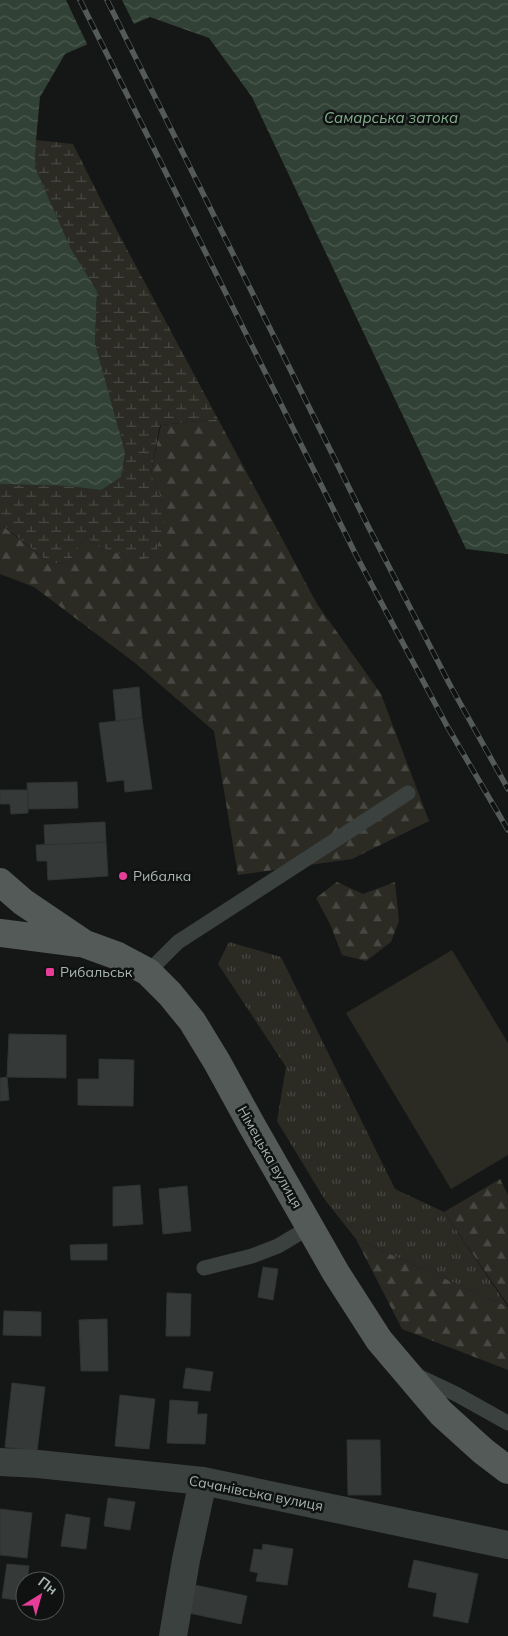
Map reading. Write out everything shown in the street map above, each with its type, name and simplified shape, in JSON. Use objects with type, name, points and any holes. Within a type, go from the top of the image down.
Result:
[{"type":"main road","name":"Німецька вулиця","points":[[0,882],[23,902],[85,944],[118,956],[148,972],[170,994],[192,1021],[217,1062],[336,1273],[379,1340],[441,1413],[483,1451],[508,1470]]},
{"type":"main road","points":[[0,933],[85,944]]},
{"type":"street","name":"Сачанівська вулиця","points":[[0,1462],[204,1481],[508,1545]]},
{"type":"street","points":[[173,1636],[186,1560],[204,1481]]},
{"type":"lane","points":[[148,972],[178,942],[408,793]]},
{"type":"lane","points":[[204,1268],[252,1256],[278,1246],[310,1227]]},
{"type":"lane","points":[[404,1370],[456,1394],[508,1423]]},
{"type":"green space","points":[[36,140],[73,144],[106,210],[218,419],[160,425],[151,473],[167,513],[154,560],[111,552],[85,537],[68,564],[50,563],[5,527],[0,529],[0,484],[67,486],[101,490],[125,452],[95,343],[97,291],[71,249],[35,167]]},
{"type":"green space","points":[[218,419],[317,604],[381,694],[429,821],[352,859],[238,875],[214,731],[135,663],[34,587],[0,574],[0,529],[4,527],[50,563],[68,564],[85,537],[111,552],[167,513],[151,473],[161,425]]},
{"type":"green space","points":[[337,882],[363,894],[395,882],[399,921],[391,942],[366,961],[342,955],[330,924],[316,898]]},
{"type":"green space","points":[[229,942],[281,957],[395,1189],[444,1212],[508,1307],[356,1239],[325,1200],[277,1121],[286,1067],[218,964]]},
{"type":"green space","points":[[452,950],[508,1043],[508,1155],[451,1189],[346,1013]]},
{"type":"green space","points":[[500,1179],[508,1195],[508,1305],[444,1212]]},
{"type":"green space","points":[[356,1239],[508,1307],[508,1370],[402,1329]]},
{"type":"water","name":"Самарська затока","points":[[0,0],[508,0],[508,554],[466,549],[252,97],[209,38],[150,17],[65,54],[40,97],[36,140],[35,167],[71,249],[97,291],[95,343],[125,452],[121,477],[101,490],[67,486],[0,484]]},
{"type":"pier","points":[[66,0],[122,0],[135,26],[88,46]]},
{"type":"building","points":[[139,687],[142,718],[116,721],[113,690]]},
{"type":"building","points":[[142,718],[152,789],[125,792],[124,780],[107,782],[99,723]]},
{"type":"building","points":[[77,782],[78,808],[28,809],[27,783]]},
{"type":"building","points":[[0,790],[28,790],[28,813],[11,814],[10,804],[0,804]]},
{"type":"building","points":[[105,822],[106,842],[45,845],[44,825]]},
{"type":"building","points":[[106,842],[108,876],[48,880],[47,861],[37,861],[36,845]]},
{"type":"building","points":[[9,1034],[66,1035],[66,1078],[7,1077]]},
{"type":"building","points":[[99,1059],[134,1060],[133,1106],[78,1105],[78,1079],[99,1079]]},
{"type":"building","points":[[7,1077],[9,1100],[0,1101],[0,1078]]},
{"type":"building","points":[[140,1185],[143,1224],[113,1226],[113,1187]]},
{"type":"building","points":[[187,1186],[191,1231],[163,1234],[159,1189]]},
{"type":"building","points":[[107,1244],[107,1260],[71,1260],[70,1245]]},
{"type":"building","points":[[263,1267],[278,1269],[273,1300],[258,1297]]},
{"type":"building","points":[[167,1293],[191,1294],[190,1336],[166,1336]]},
{"type":"building","points":[[4,1311],[41,1312],[41,1336],[3,1335]]},
{"type":"building","points":[[107,1319],[108,1371],[81,1371],[79,1320]]},
{"type":"building","points":[[186,1368],[213,1372],[210,1391],[183,1388]]},
{"type":"building","points":[[12,1383],[45,1387],[37,1451],[5,1447]]},
{"type":"building","points":[[120,1395],[155,1399],[149,1449],[115,1446]]},
{"type":"building","points":[[170,1400],[198,1402],[197,1414],[207,1414],[205,1444],[167,1443]]},
{"type":"building","points":[[347,1440],[380,1440],[381,1495],[348,1495]]},
{"type":"building","points":[[108,1498],[135,1502],[130,1530],[104,1526]]},
{"type":"building","points":[[0,1509],[32,1513],[27,1558],[0,1555]]},
{"type":"building","points":[[66,1514],[90,1518],[86,1549],[61,1546]]},
{"type":"building","points":[[263,1544],[293,1549],[287,1585],[256,1581],[258,1573],[250,1571],[254,1549],[262,1550]]},
{"type":"building","points":[[414,1560],[478,1574],[468,1623],[433,1616],[437,1593],[408,1587]]},
{"type":"building","points":[[7,1564],[29,1566],[28,1571],[15,1571],[15,1600],[2,1598]]},
{"type":"building","points":[[195,1585],[247,1596],[241,1624],[189,1613]]},
{"type":"railway","points":[[80,0],[356,555],[447,726],[508,830]]},
{"type":"railway","points":[[107,0],[368,526],[450,685],[508,789]]},
{"type":"place","name":"Рибалка","points":[[123,876]]},
{"type":"place","name":"Рибальськ","points":[[50,972]]}]
